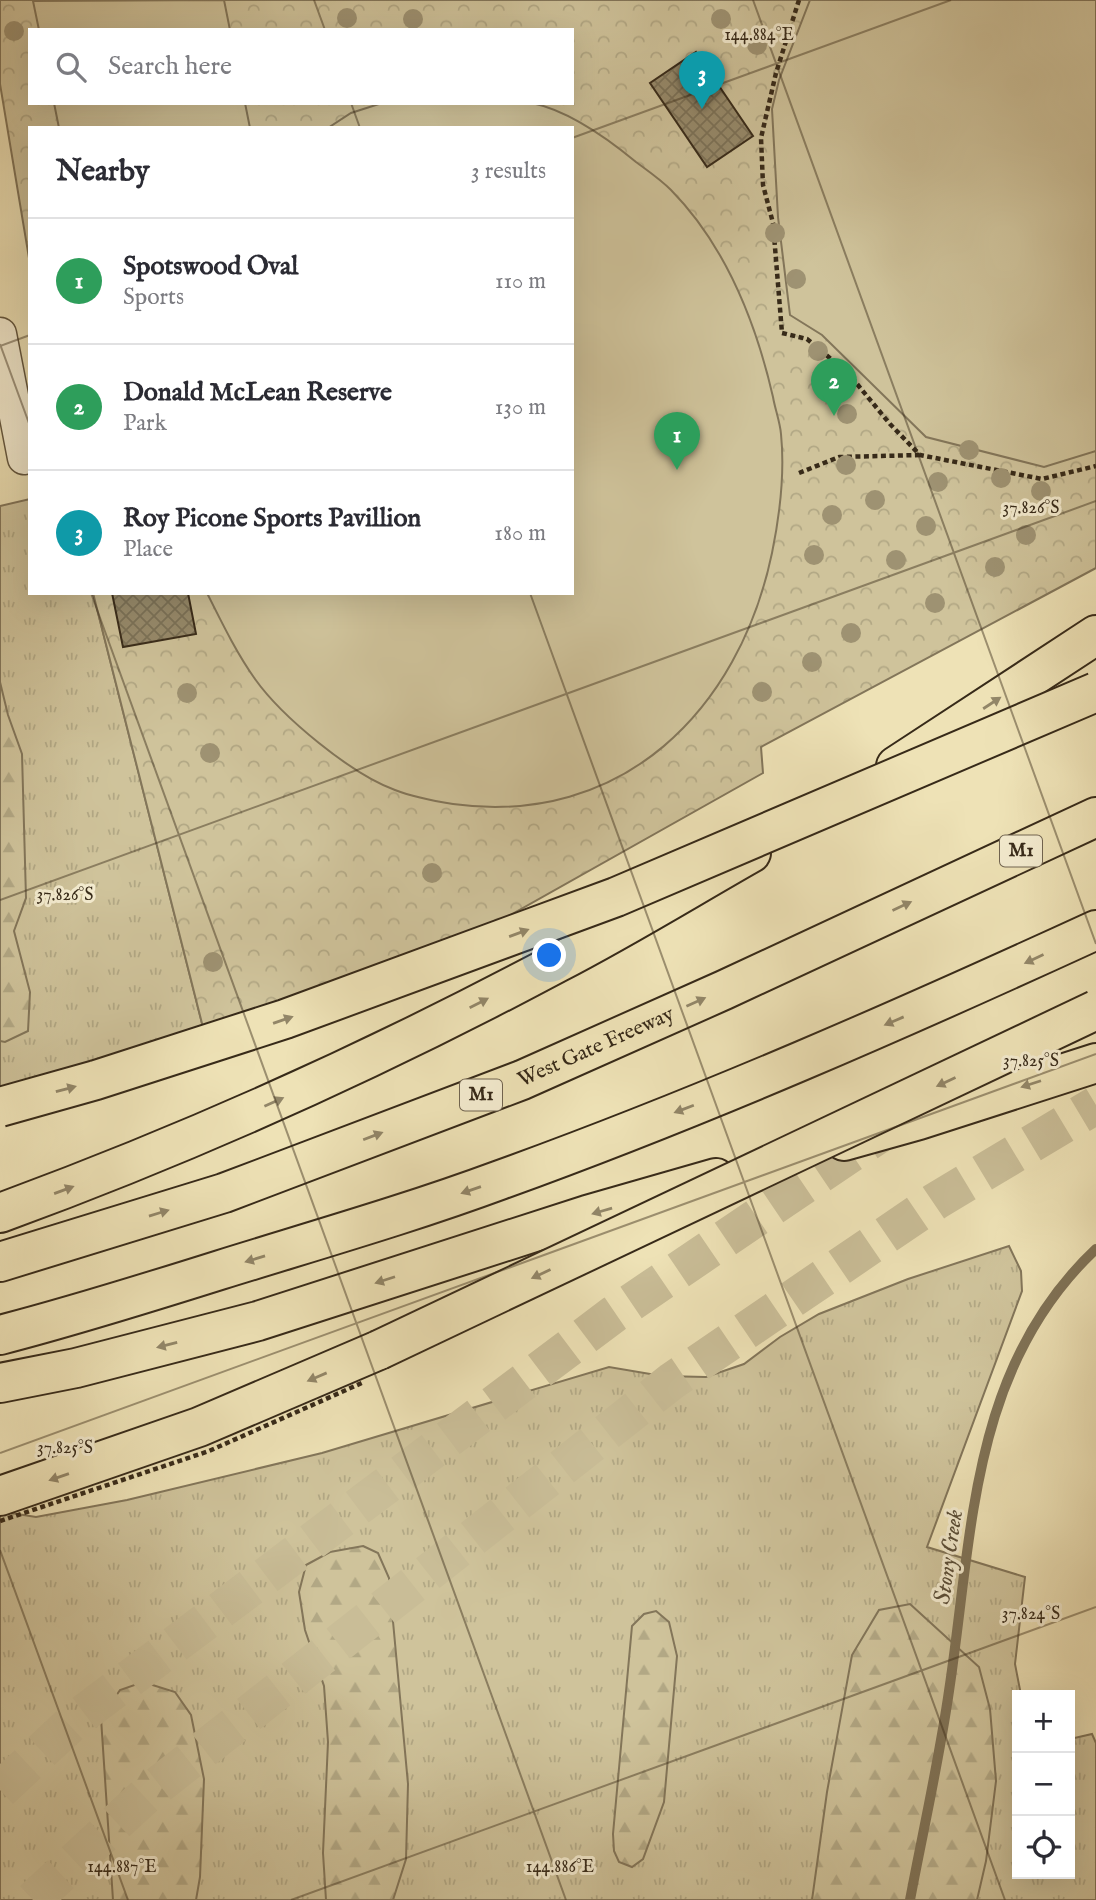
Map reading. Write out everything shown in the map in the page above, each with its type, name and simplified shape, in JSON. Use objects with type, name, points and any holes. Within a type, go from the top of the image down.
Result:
[{"type":"highway","points":[[0,1213],[192,1139],[323,1081],[557,963],[826,811],[1096,635]]},
{"type":"highway","points":[[0,1107],[96,1080],[285,1019],[616,897],[1096,692]]},
{"type":"highway","name":"West Gate Freeway","points":[[0,1262],[224,1193],[522,1080],[724,990],[1096,817]]},
{"type":"highway","points":[[0,1335],[114,1303],[366,1225],[499,1180],[709,1100],[956,994],[1096,930]]},
{"type":"highway","points":[[0,1496],[199,1427],[379,1350],[1096,1010]]},
{"type":"highway","points":[[0,1383],[76,1368],[258,1321],[587,1215],[919,1120],[1096,1063]]},
{"type":"street","points":[[0,334],[24,458]]},
{"type":"path","points":[[799,0],[776,73],[761,138],[763,185],[773,223],[782,333],[807,339],[848,373],[920,455]]},
{"type":"path","points":[[799,473],[839,457],[920,455],[1042,479],[1096,466]]},
{"type":"green space","points":[[0,0],[1096,0],[1096,568],[761,747],[763,773],[498,922],[210,1055],[94,595],[574,595],[574,126],[28,126],[28,252],[0,84]]},
{"type":"green space","points":[[224,0],[230,28],[39,28],[33,1]]},
{"type":"green space","points":[[810,0],[1096,0],[1096,451],[1044,467],[926,437],[822,335],[790,315],[778,217],[772,109],[779,80]]},
{"type":"green space","points":[[54,105],[245,105],[250,126],[59,126]]},
{"type":"green space","points":[[376,105],[539,105],[560,112],[600,135],[667,186],[707,235],[736,286],[766,369],[779,420],[782,479],[772,553],[756,610],[732,662],[701,708],[664,746],[620,776],[570,797],[514,806],[453,804],[409,795],[377,782],[319,743],[267,694],[242,658],[208,595],[574,595],[574,126],[331,126],[351,113]]},
{"type":"green space","points":[[28,499],[28,595],[94,595],[210,1055],[0,1123],[0,506]]},
{"type":"green space","points":[[0,682],[22,754],[26,898],[14,931],[30,992],[28,1031],[5,1042],[0,1041]]},
{"type":"green space","points":[[1009,1246],[1021,1271],[1022,1291],[927,1547],[1025,1577],[1015,1664],[1020,1690],[1012,1690],[1012,1879],[1075,1879],[1075,1738],[1092,1734],[1096,1743],[1096,1900],[0,1900],[0,1507],[11,1513],[36,1517],[127,1500],[322,1453],[609,1367],[662,1376],[706,1377],[744,1364],[780,1337],[819,1314],[908,1279]]},
{"type":"green space","points":[[363,1546],[378,1553],[389,1578],[408,1784],[406,1859],[393,1900],[326,1900],[323,1853],[328,1742],[324,1686],[305,1630],[299,1592],[306,1565],[330,1552]]},
{"type":"green space","points":[[910,1604],[979,1667],[990,1709],[996,1781],[986,1861],[977,1900],[812,1900],[827,1792],[852,1655],[879,1610]]},
{"type":"green space","points":[[656,1611],[669,1622],[677,1656],[664,1802],[643,1859],[632,1867],[619,1862],[614,1851],[613,1834],[632,1626],[644,1614]]},
{"type":"green space","points":[[143,1682],[175,1692],[191,1715],[204,1779],[200,1877],[196,1900],[113,1900],[101,1718],[120,1690]]},
{"type":"building","points":[[696,52],[753,136],[707,167],[650,83]]},
{"type":"building","points":[[112,595],[188,595],[196,634],[123,647]]},
{"type":"waterway","name":"Stony Creek","points":[[910,1900],[945,1717],[973,1513],[984,1455],[1000,1399],[1023,1346],[1054,1295],[1096,1249]]},
{"type":"tunnel","points":[[33,1900],[147,1794],[672,1381],[936,1201],[1096,1105]]},
{"type":"tunnel","points":[[0,1790],[76,1719],[614,1314],[884,1131]]},
{"type":"place","name":"Roy Picone Sports Pavillion","points":[[702,109]]},
{"type":"place","name":"Donald McLean Reserve","points":[[834,416]]},
{"type":"place","name":"Spotswood Oval","points":[[677,470]]}]
